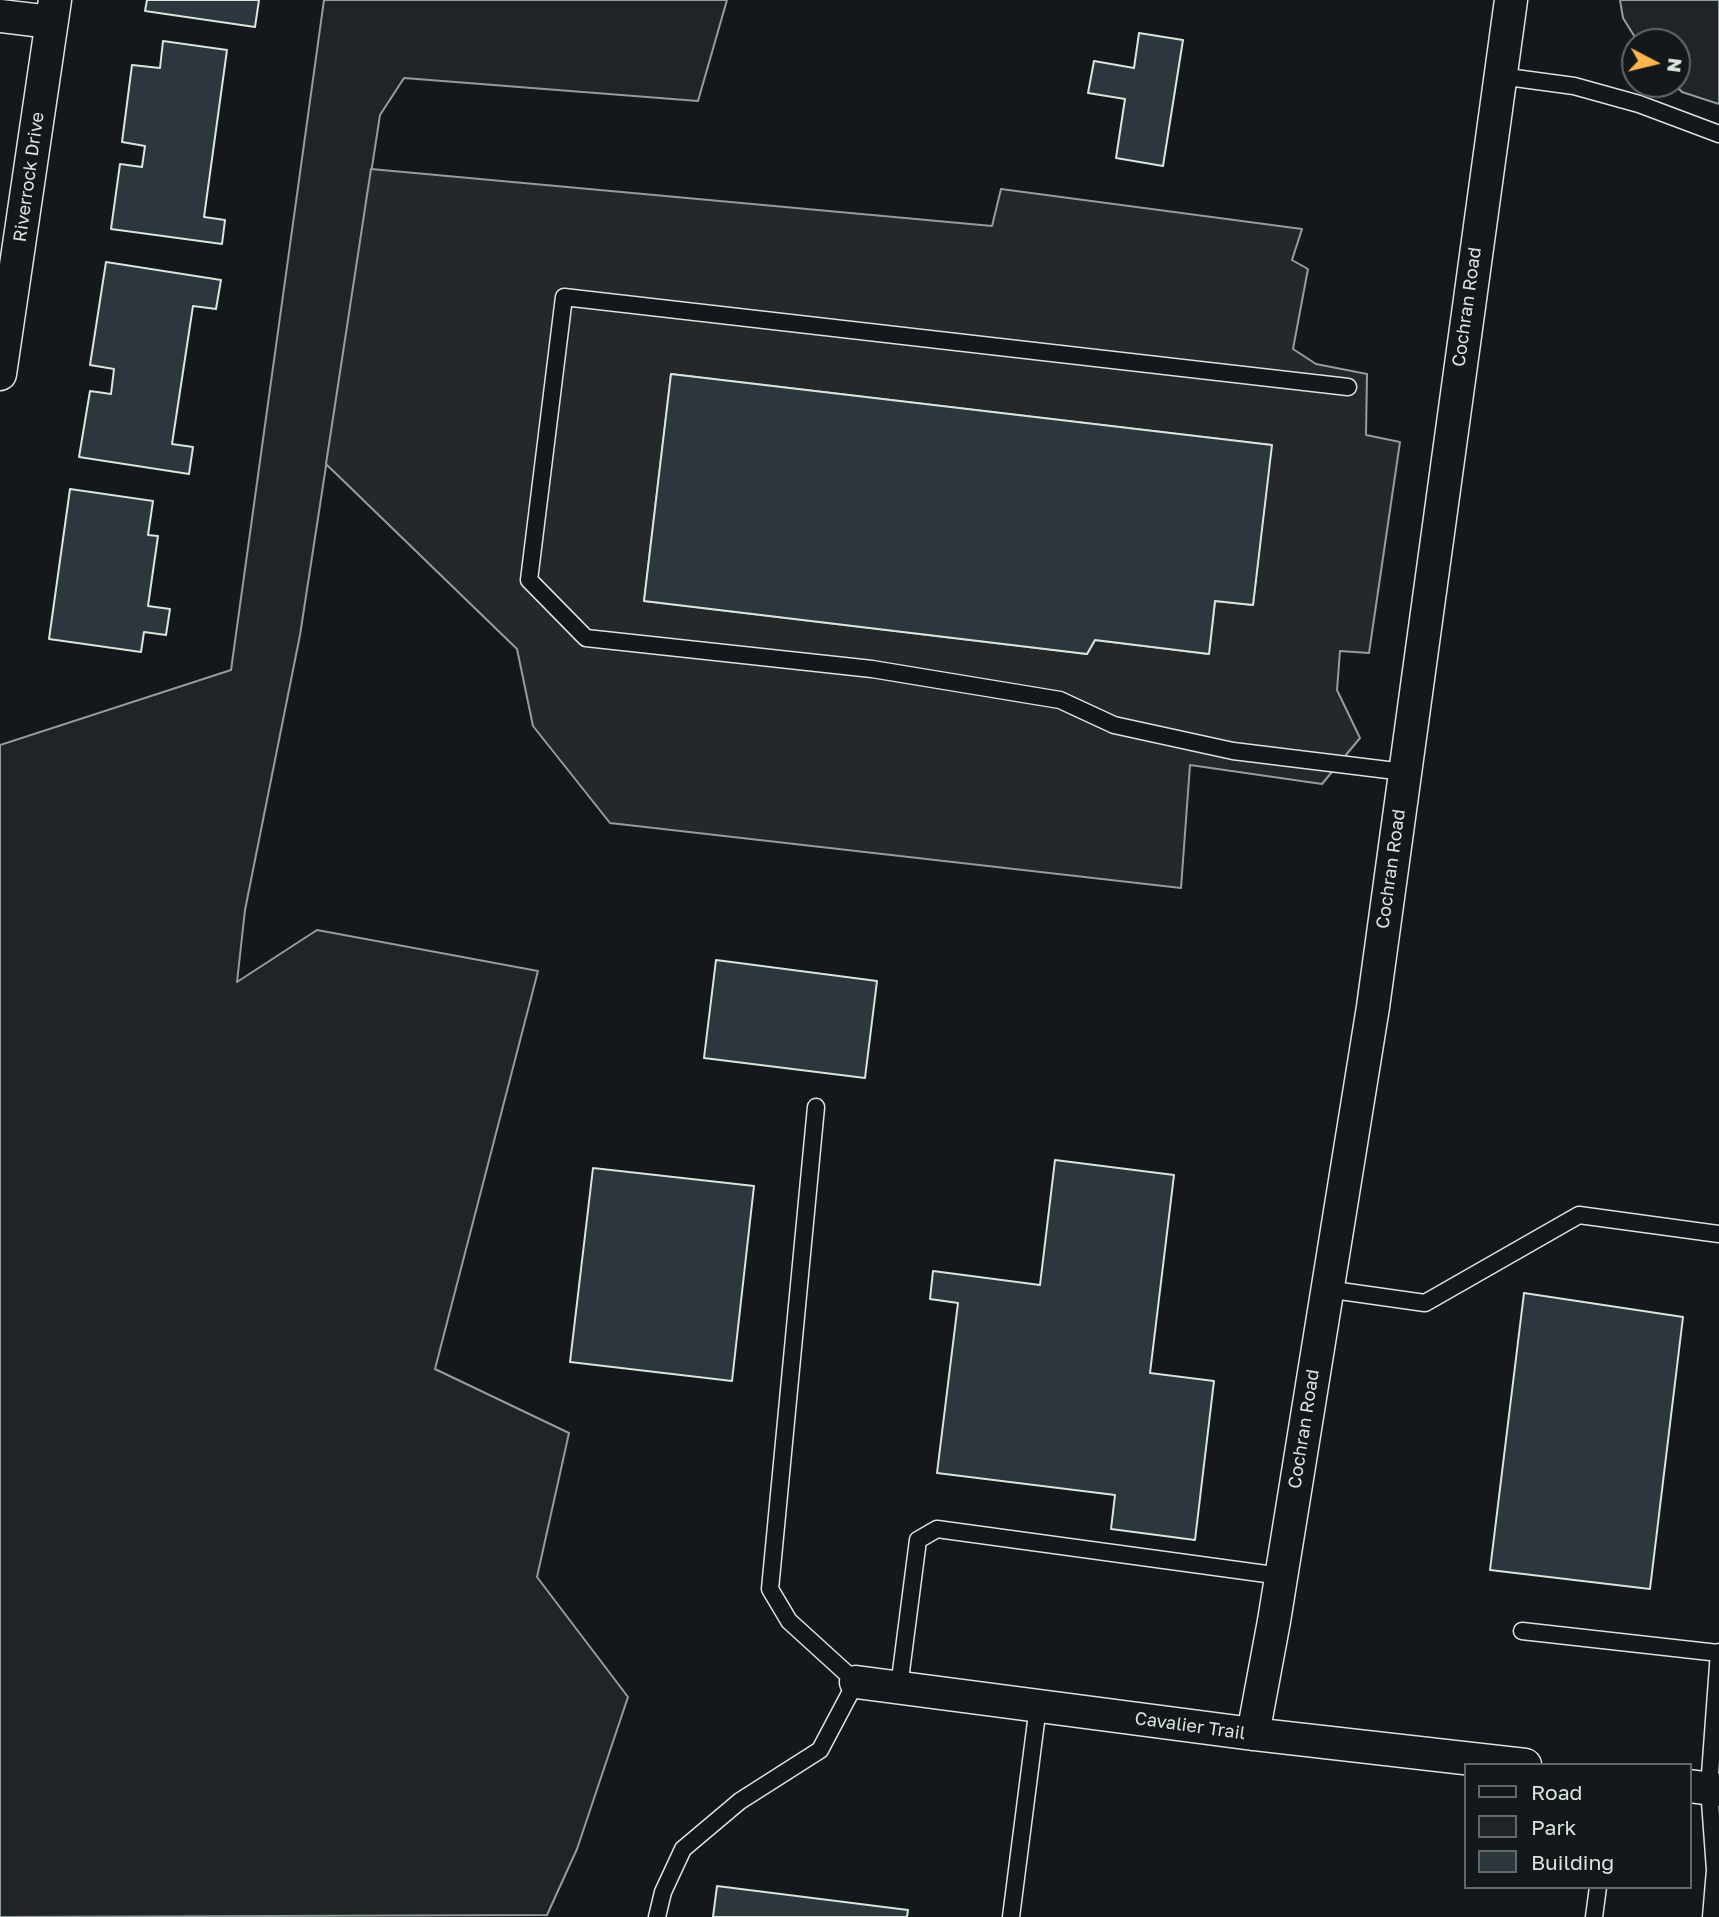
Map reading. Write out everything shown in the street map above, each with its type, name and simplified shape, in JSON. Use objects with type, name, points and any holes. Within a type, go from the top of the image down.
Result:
[{"type":"street","name":"Cochran Road","points":[[1253,1734],[1282,1576],[1325,1289],[1373,1007],[1511,0]]},
{"type":"street","points":[[0,16],[53,11]]},
{"type":"street","name":"Riverrock Drive","points":[[0,374],[53,11]]},
{"type":"street","name":"Cavalier Trail","points":[[856,1682],[1253,1734],[1507,1763]]},
{"type":"lane","points":[[1500,76],[1574,86],[1639,104],[1719,134]]},
{"type":"lane","points":[[1348,387],[564,297],[529,580],[586,638],[872,669],[1060,700],[1114,725],[1233,751],[1404,772]]},
{"type":"lane","points":[[656,1917],[663,1892],[683,1849],[740,1801],[820,1750],[856,1682],[789,1621],[770,1589],[816,1107]]},
{"type":"lane","points":[[1325,1289],[1425,1303],[1579,1215],[1719,1234]]},
{"type":"lane","points":[[899,1687],[918,1540],[937,1529],[1282,1576]]},
{"type":"lane","points":[[1522,1631],[1719,1653],[1706,1788],[1715,1870],[1711,1917]]},
{"type":"lane","points":[[1011,1917],[1038,1706]]},
{"type":"lane","points":[[1594,1917],[1598,1889]]},
{"type":"green space","points":[[324,0],[727,0],[698,101],[404,78],[380,115],[300,635],[245,910],[237,982],[317,930],[538,971],[435,1369],[569,1433],[537,1577],[628,1697],[577,1849],[547,1915],[0,1917],[0,745],[231,670]]},
{"type":"green space","points":[[1620,0],[1719,0],[1719,104],[1691,95],[1691,28],[1629,28],[1623,18]]},
{"type":"shaded area","points":[[371,169],[992,226],[1001,189],[1302,229],[1292,260],[1308,269],[1293,349],[1316,364],[1367,374],[1366,435],[1400,442],[1369,653],[1340,651],[1337,690],[1360,738],[1322,784],[1190,765],[1181,888],[610,823],[533,726],[517,649],[326,464]],"holes":[[[671,374],[1271,445],[1253,605],[1215,601],[1209,654],[1095,640],[1087,654],[644,601]]]},
{"type":"building","points":[[147,0],[259,0],[255,27],[145,11]]},
{"type":"building","points":[[1139,33],[1183,40],[1163,166],[1116,158],[1125,99],[1088,93],[1094,61],[1134,68]]},
{"type":"building","points":[[163,41],[227,50],[204,217],[225,220],[222,244],[111,229],[120,164],[142,167],[145,146],[122,142],[132,65],[160,68]]},
{"type":"building","points":[[106,262],[221,280],[216,309],[193,306],[172,444],[193,447],[189,474],[79,457],[90,391],[111,394],[114,369],[90,365]]},
{"type":"building","points":[[671,374],[1272,445],[1253,605],[1215,601],[1209,654],[1095,640],[1087,654],[644,601]]},
{"type":"building","points":[[70,489],[153,501],[148,535],[158,536],[148,606],[170,609],[166,635],[144,632],[141,652],[49,639]]},
{"type":"building","points":[[716,960],[877,981],[865,1078],[704,1058]]},
{"type":"building","points":[[1055,1160],[1174,1175],[1150,1373],[1214,1381],[1195,1540],[1111,1529],[1115,1495],[937,1473],[958,1303],[930,1299],[933,1271],[1040,1285]]},
{"type":"building","points":[[593,1168],[754,1186],[732,1381],[570,1362]]},
{"type":"building","points":[[1524,1293],[1683,1317],[1650,1589],[1490,1570]]},
{"type":"building","points":[[717,1886],[908,1910],[907,1917],[713,1917]]}]
